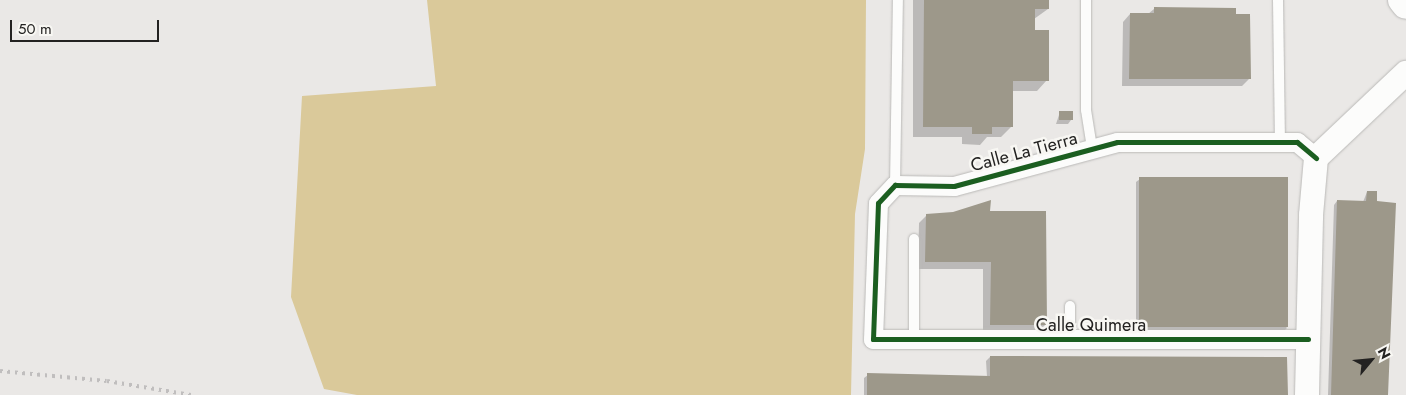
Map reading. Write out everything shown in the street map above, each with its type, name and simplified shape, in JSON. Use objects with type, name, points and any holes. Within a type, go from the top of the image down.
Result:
[{"type":"highway","points":[[1402,0],[1406,5]]},
{"type":"street","points":[[1307,395],[1316,158],[1406,73]]},
{"type":"street","name":"Calle La Tierra","points":[[894,185],[954,186],[1117,142],[1297,142],[1316,158]]},
{"type":"street","name":"Calle Quimera","points":[[894,185],[878,203],[873,339],[1308,339]]},
{"type":"lane","points":[[894,185],[898,0]]},
{"type":"lane","points":[[1086,0],[1086,110],[1092,148]]},
{"type":"lane","points":[[1278,0],[1280,141]]},
{"type":"lane","points":[[914,239],[914,339]]},
{"type":"lane","points":[[1070,306],[1070,339]]},
{"type":"shaded area","points":[[427,0],[866,0],[865,149],[855,214],[851,395],[357,395],[324,389],[291,297],[302,96],[436,86]]},
{"type":"building","points":[[924,0],[1049,0],[1049,9],[1035,9],[1035,30],[1049,30],[1049,81],[1013,81],[1013,127],[992,127],[992,134],[972,134],[972,127],[923,127]]},
{"type":"building","points":[[1154,7],[1236,8],[1236,14],[1250,14],[1251,79],[1129,79],[1130,13],[1154,13]]},
{"type":"building","points":[[1059,111],[1073,111],[1073,120],[1059,120]]},
{"type":"building","points":[[1139,177],[1288,177],[1288,327],[1139,327]]},
{"type":"building","points":[[1367,191],[1377,191],[1377,201],[1396,203],[1388,395],[1331,395],[1337,200],[1366,201]]},
{"type":"building","points":[[991,200],[990,211],[1046,211],[1047,325],[990,325],[991,262],[925,262],[926,214],[953,212]]},
{"type":"building","points":[[990,356],[1287,357],[1288,395],[867,395],[867,373],[990,376]]},
{"type":"railway","points":[[0,371],[107,381],[191,395]]},
{"type":"cycle path","points":[[1308,339],[873,339],[878,203],[895,185],[954,186],[1117,142],[1297,142],[1316,158]]}]
